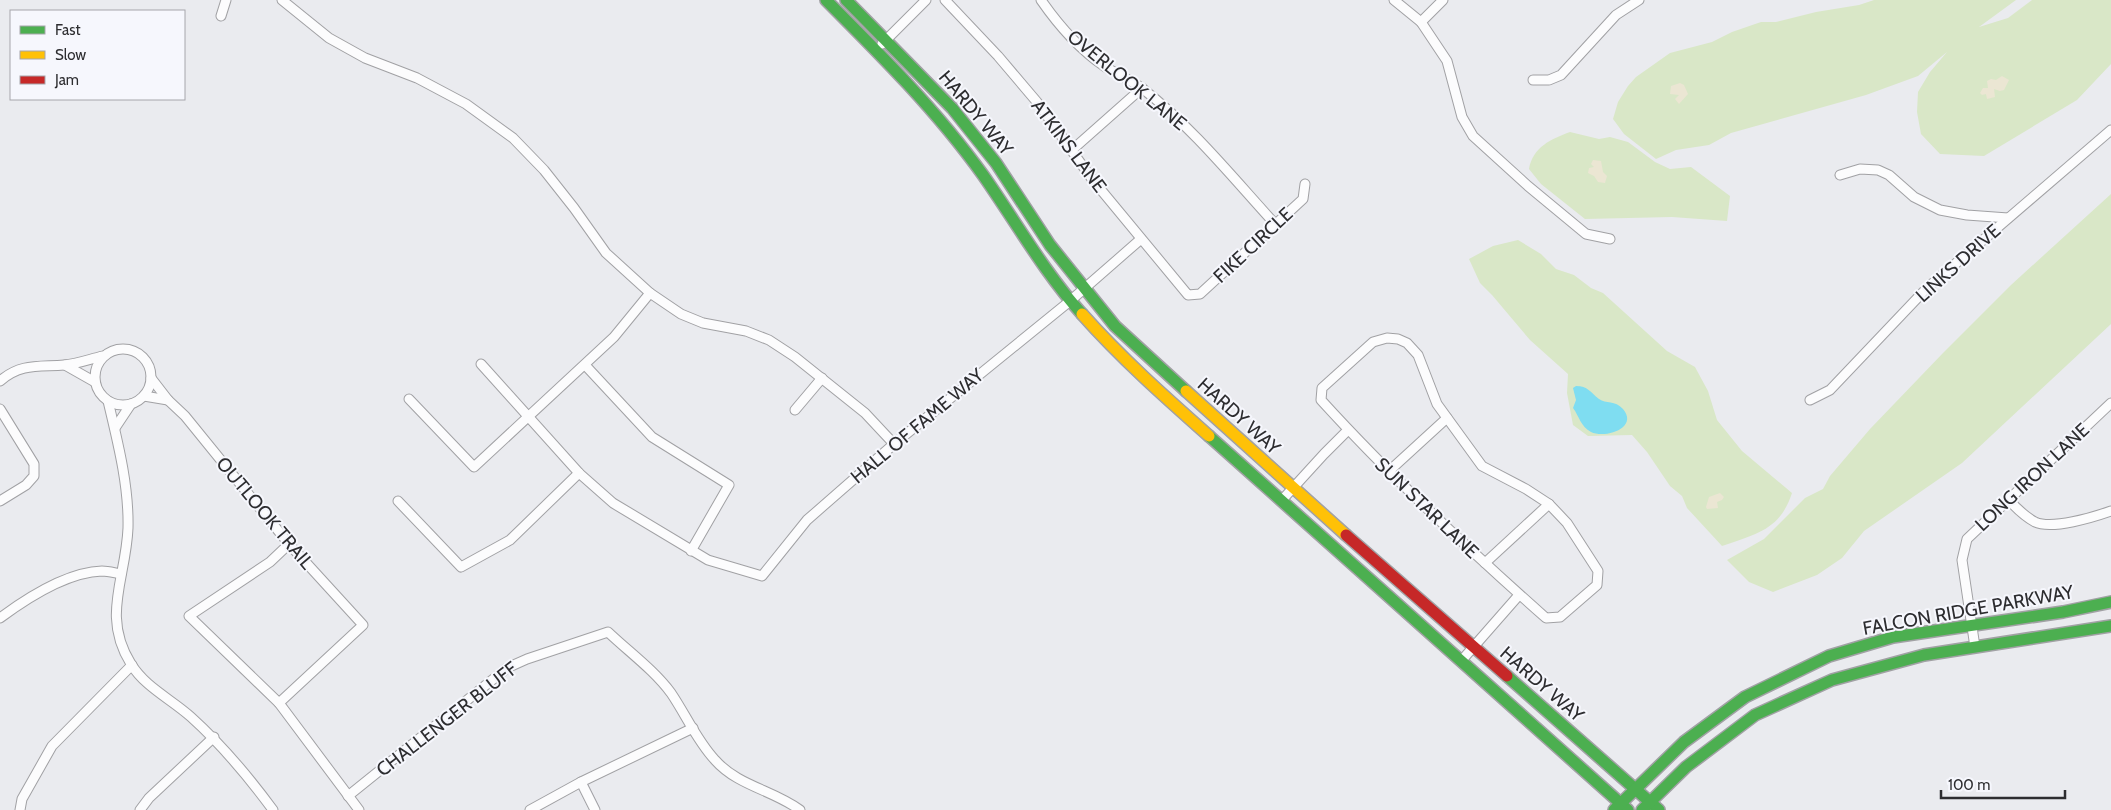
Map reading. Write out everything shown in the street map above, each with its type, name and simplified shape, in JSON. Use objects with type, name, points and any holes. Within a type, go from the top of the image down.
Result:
[{"type":"main road","name":"HARDY WAY","points":[[826,0],[876,50],[939,119],[983,175],[1037,257],[1070,301],[1105,340],[1156,389],[1462,660],[1621,808]]},
{"type":"main road","name":"HARDY WAY","points":[[846,0],[958,114],[996,163],[1050,245],[1122,333],[1294,488],[1635,788],[1645,806],[1658,810]]},
{"type":"main road","name":"FALCON RIDGE PARKWAY","points":[[1621,808],[1635,788],[1684,742],[1745,697],[1829,656],[1892,638],[1972,624],[2063,612],[2111,602]]},
{"type":"main road","name":"FALCON RIDGE PARKWAY","points":[[1645,806],[1686,768],[1755,715],[1832,680],[1924,655],[2111,626]]},
{"type":"street","points":[[221,16],[226,0]]},
{"type":"street","points":[[282,0],[329,38],[365,58],[417,78],[466,104],[513,138],[544,170],[606,253],[650,293],[681,314],[702,323],[746,331],[770,340],[866,413],[894,444]]},
{"type":"street","points":[[876,50],[926,0]]},
{"type":"street","name":"ATKINS LANE","points":[[945,0],[998,56],[1031,96],[1092,180],[1188,295]]},
{"type":"street","name":"OVERLOOK LANE","points":[[1041,0],[1078,46],[1105,66],[1142,88],[1187,127],[1276,225]]},
{"type":"street","points":[[1394,0],[1421,22],[1447,61],[1462,117],[1473,136],[1528,186],[1586,234],[1610,239]]},
{"type":"street","points":[[1421,22],[1443,0]]},
{"type":"street","points":[[1533,80],[1549,80],[1561,75],[1616,15],[1639,0]]},
{"type":"street","points":[[1072,150],[1142,88]]},
{"type":"street","name":"LINKS DRIVE","points":[[1810,400],[1830,390],[1926,290],[2008,218],[2081,158],[2111,130]]},
{"type":"street","points":[[1840,174],[1860,168],[1878,170],[1888,175],[1914,197],[1940,210],[2008,218]]},
{"type":"street","name":"FIKE CIRCLE","points":[[1188,295],[1200,294],[1303,200],[1305,184]]},
{"type":"street","name":"HALL OF FAME WAY","points":[[691,551],[708,560],[762,576],[808,520],[894,444],[1070,301],[1141,239]]},
{"type":"street","points":[[409,399],[474,467],[614,337],[650,293]]},
{"type":"street","name":"SUN STAR LANE","points":[[1447,418],[1437,404],[1418,354],[1407,343],[1398,338],[1386,338],[1372,342],[1322,388],[1321,400],[1388,472],[1546,618],[1560,617],[1597,585],[1598,571],[1567,523],[1549,504]]},
{"type":"street","points":[[0,381],[16,370],[47,365],[65,365],[103,356],[120,348],[130,349],[138,353],[150,368],[150,384],[144,396],[132,404],[115,428]]},
{"type":"street","points":[[103,356],[95,371],[95,382],[100,393],[108,401],[125,478],[127,502],[128,528],[115,603],[116,625],[122,646],[132,665],[145,681],[214,737],[234,759],[273,810]]},
{"type":"street","points":[[481,364],[579,473],[613,503],[691,551],[729,485],[652,437],[585,365]]},
{"type":"street","points":[[65,365],[95,382]]},
{"type":"street","name":"OUTLOOK TRAIL","points":[[151,378],[168,400],[185,416],[289,544],[363,625],[279,703]]},
{"type":"street","points":[[795,410],[822,378]]},
{"type":"street","points":[[144,396],[168,400]]},
{"type":"street","points":[[108,401],[124,405],[132,404]]},
{"type":"street","name":"LONG IRON LANE","points":[[1974,647],[1962,560],[1967,539],[2111,403]]},
{"type":"street","points":[[0,409],[34,464],[34,476],[26,485],[0,501]]},
{"type":"street","points":[[1388,472],[1447,418],[1482,466],[1526,489],[1549,504],[1484,562]]},
{"type":"street","points":[[1282,500],[1348,430]]},
{"type":"street","points":[[398,501],[462,567],[510,540],[579,473]]},
{"type":"street","points":[[2008,499],[2024,516],[2037,523],[2052,525],[2111,511]]},
{"type":"street","points":[[289,544],[270,562],[189,616],[279,703],[359,810]]},
{"type":"street","points":[[0,618],[42,591],[78,574],[103,571],[121,574]]},
{"type":"street","points":[[1462,660],[1519,594]]},
{"type":"street","name":"CHALLENGER BLUFF","points":[[348,796],[507,668],[527,659],[608,632],[653,673],[670,692],[693,728]]},
{"type":"street","points":[[20,810],[22,799],[52,746],[132,665]]},
{"type":"street","points":[[530,810],[581,782],[693,728],[714,760],[732,776],[776,796],[800,810]]},
{"type":"street","points":[[140,810],[150,798],[214,737]]},
{"type":"street","points":[[581,782],[595,810]]},
{"type":"green space","points":[[1874,0],[2016,0],[1979,27],[2008,18],[2032,0],[2111,0],[2111,64],[2077,100],[1984,156],[1940,154],[1921,134],[1917,112],[1918,92],[1930,72],[1947,52],[1918,76],[1866,95],[1731,133],[1709,145],[1676,150],[1656,159],[1624,134],[1613,119],[1618,102],[1628,86],[1636,77],[1670,53],[1712,42],[1732,32],[1761,22],[1776,22],[1816,12],[1859,5]]},
{"type":"green space","points":[[1570,132],[1599,139],[1610,137],[1628,142],[1655,162],[1670,169],[1691,167],[1730,196],[1727,221],[1672,217],[1585,219],[1541,184],[1529,169],[1534,155],[1539,149],[1550,141]]},
{"type":"green space","points":[[2111,194],[2111,324],[1962,463],[1864,531],[1842,558],[1817,575],[1773,592],[1749,582],[1727,560],[1764,539],[1805,498],[1823,489],[1830,476],[1870,429],[1943,353],[2011,285]]},
{"type":"green space","points":[[1518,240],[1541,254],[1556,269],[1574,275],[1591,288],[1603,293],[1667,351],[1695,367],[1708,391],[1717,420],[1742,451],[1792,493],[1781,515],[1774,523],[1756,534],[1722,546],[1687,508],[1682,496],[1670,486],[1647,452],[1632,435],[1588,436],[1573,425],[1567,393],[1568,374],[1530,340],[1480,283],[1469,259],[1493,246]]},
{"type":"sand","points":[[2002,76],[2009,80],[2004,90],[1994,89],[1995,97],[1987,99],[1986,94],[1982,95],[1980,93],[1983,88],[1988,88],[1987,81],[1991,79],[1996,80]]},
{"type":"sand","points":[[1680,83],[1684,85],[1688,94],[1679,104],[1675,99],[1679,95],[1670,94],[1671,86]]},
{"type":"sand","points":[[1593,160],[1601,161],[1603,172],[1607,176],[1605,183],[1598,182],[1594,176],[1588,173],[1589,168],[1594,167],[1591,164]]},
{"type":"sand","points":[[1720,493],[1724,497],[1717,502],[1718,508],[1707,509],[1709,497]]},
{"type":"water","points":[[1576,386],[1586,388],[1599,399],[1620,406],[1627,416],[1627,422],[1624,426],[1611,433],[1604,434],[1597,434],[1588,430],[1582,424],[1573,408],[1576,400],[1573,388]]},
{"type":"traffic: fast","points":[[826,0],[888,63],[947,128],[983,175],[1055,281],[1082,314]]},
{"type":"traffic: fast","points":[[846,0],[952,108],[996,163],[1050,245],[1115,326],[1186,391]]},
{"type":"traffic: fast","points":[[1209,436],[1628,810]]},
{"type":"traffic: fast","points":[[1614,810],[1684,742],[1745,697],[1829,656],[1893,637],[2063,612],[2111,602]]},
{"type":"traffic: fast","points":[[1642,810],[1686,767],[1755,715],[1832,680],[1924,655],[2111,626]]},
{"type":"traffic: fast","points":[[1507,676],[1659,810]]},
{"type":"traffic: slow","points":[[1082,314],[1128,362],[1209,436]]},
{"type":"traffic: slow","points":[[1186,391],[1346,535]]},
{"type":"traffic: jam","points":[[1346,535],[1507,676]]}]
